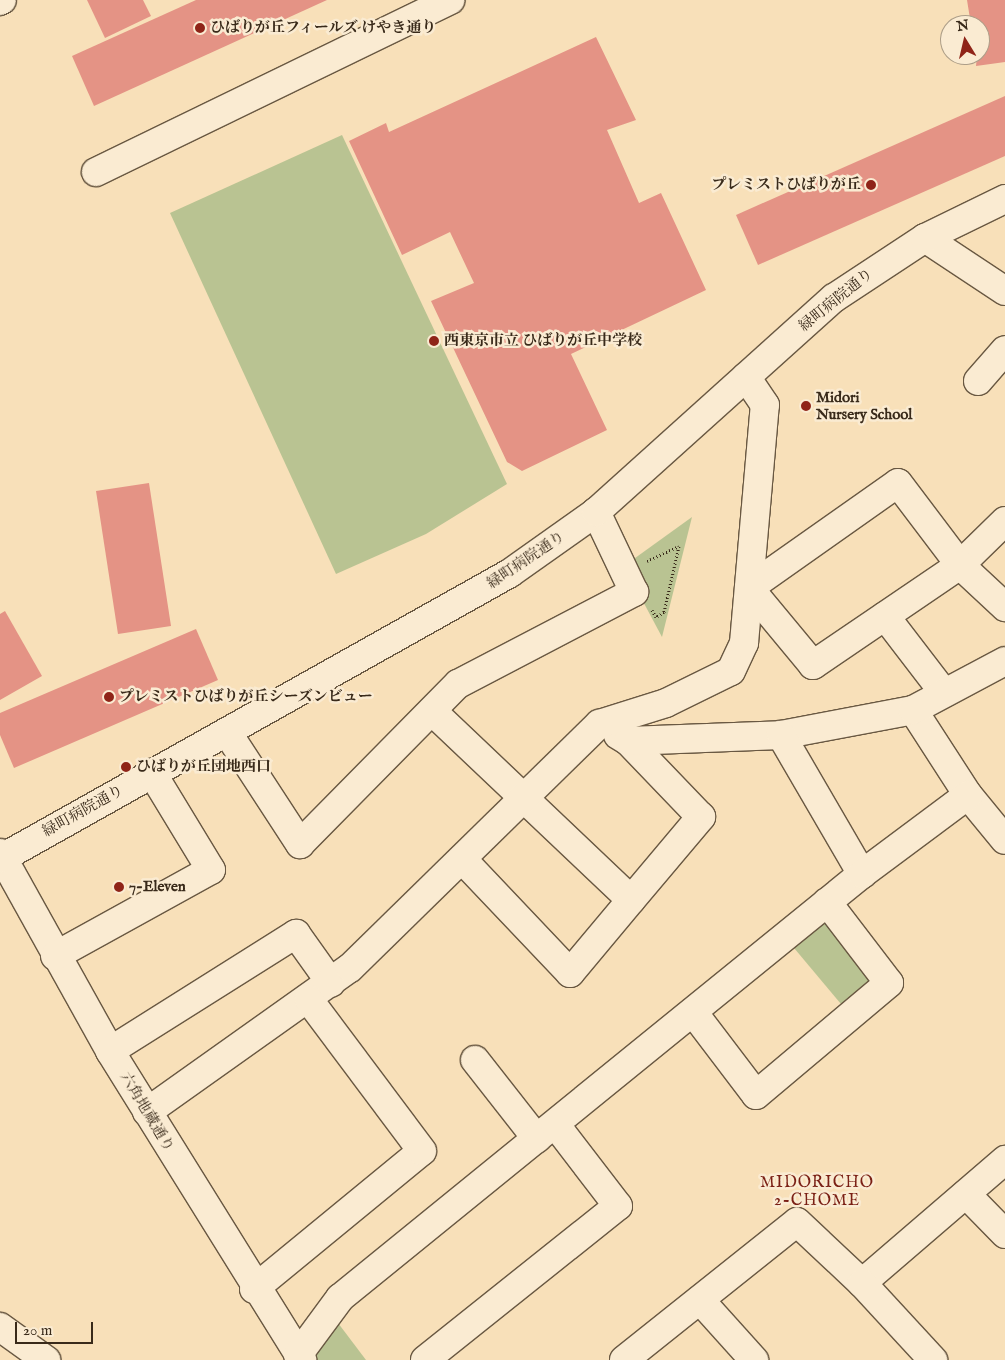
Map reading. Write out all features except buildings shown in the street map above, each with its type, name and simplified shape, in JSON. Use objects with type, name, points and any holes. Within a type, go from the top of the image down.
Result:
[{"type":"street","points":[[96,172],[404,10],[451,0]]},
{"type":"street","name":"緑町病院通り","points":[[3,867],[152,773],[510,573],[596,512],[834,298],[925,238],[1005,199]]},
{"type":"street","points":[[925,238],[1005,291]]},
{"type":"street","points":[[978,381],[1005,350]]},
{"type":"street","points":[[147,1112],[331,983],[462,859],[522,796],[599,724],[666,703],[731,671],[744,643],[765,405],[746,377]]},
{"type":"street","points":[[749,588],[898,483],[960,564],[1005,607]]},
{"type":"street","points":[[227,732],[300,844],[458,684],[634,592],[596,512]]},
{"type":"street","points":[[749,588],[813,665],[960,564],[1005,521]]},
{"type":"street","points":[[885,616],[944,694]]},
{"type":"street","points":[[628,741],[781,735],[913,710],[1005,661]]},
{"type":"street","points":[[913,710],[968,795],[1005,840]]},
{"type":"street","points":[[432,711],[631,900]]},
{"type":"street","points":[[462,859],[570,973],[701,817],[628,741],[599,724]]},
{"type":"street","points":[[781,735],[862,874]]},
{"type":"street","points":[[55,956],[211,870],[152,773]]},
{"type":"street","points":[[300,1357],[340,1298],[862,874],[968,795]]},
{"type":"street","name":"六角地蔵通り","points":[[3,867],[110,1051],[254,1289],[300,1357]]},
{"type":"street","points":[[693,1012],[756,1095],[889,984],[828,902]]},
{"type":"street","points":[[110,1051],[296,934],[331,983]]},
{"type":"street","points":[[254,1289],[422,1151],[309,1000]]},
{"type":"street","points":[[426,1360],[618,1206],[475,1060]]},
{"type":"street","points":[[862,1282],[1005,1160]]},
{"type":"street","points":[[966,1194],[1005,1234]]},
{"type":"street","points":[[624,1360],[797,1222],[862,1282],[934,1360]]},
{"type":"street","points":[[700,1300],[754,1360]]},
{"type":"street","points":[[0,1326],[28,1355]]},
{"type":"green space","points":[[342,135],[507,484],[426,534],[336,574],[170,213]]},
{"type":"green space","points":[[692,517],[662,637],[624,566]]},
{"type":"green space","points":[[827,912],[882,983],[846,1010],[789,942]]},
{"type":"green space","points":[[332,1315],[366,1360],[316,1360],[300,1342]]},
{"type":"place","name":"ひばりが丘フィールズ けやき通り","points":[[200,28]]},
{"type":"place","name":"プレミストひばりが丘","points":[[871,185]]},
{"type":"place","name":"西東京市立 ひばりが丘中学校","points":[[434,341]]},
{"type":"place","name":"Midori Nursery School","points":[[806,406]]},
{"type":"place","name":"プレミストひばりが丘シーズンビュー","points":[[109,697]]},
{"type":"place","name":"ひばりが丘団地西口","points":[[126,767]]},
{"type":"place","name":"7-Eleven","points":[[119,887]]},
{"type":"district","name":"MIDORICHO 2-CHOME","points":[[817,1192]]}]
